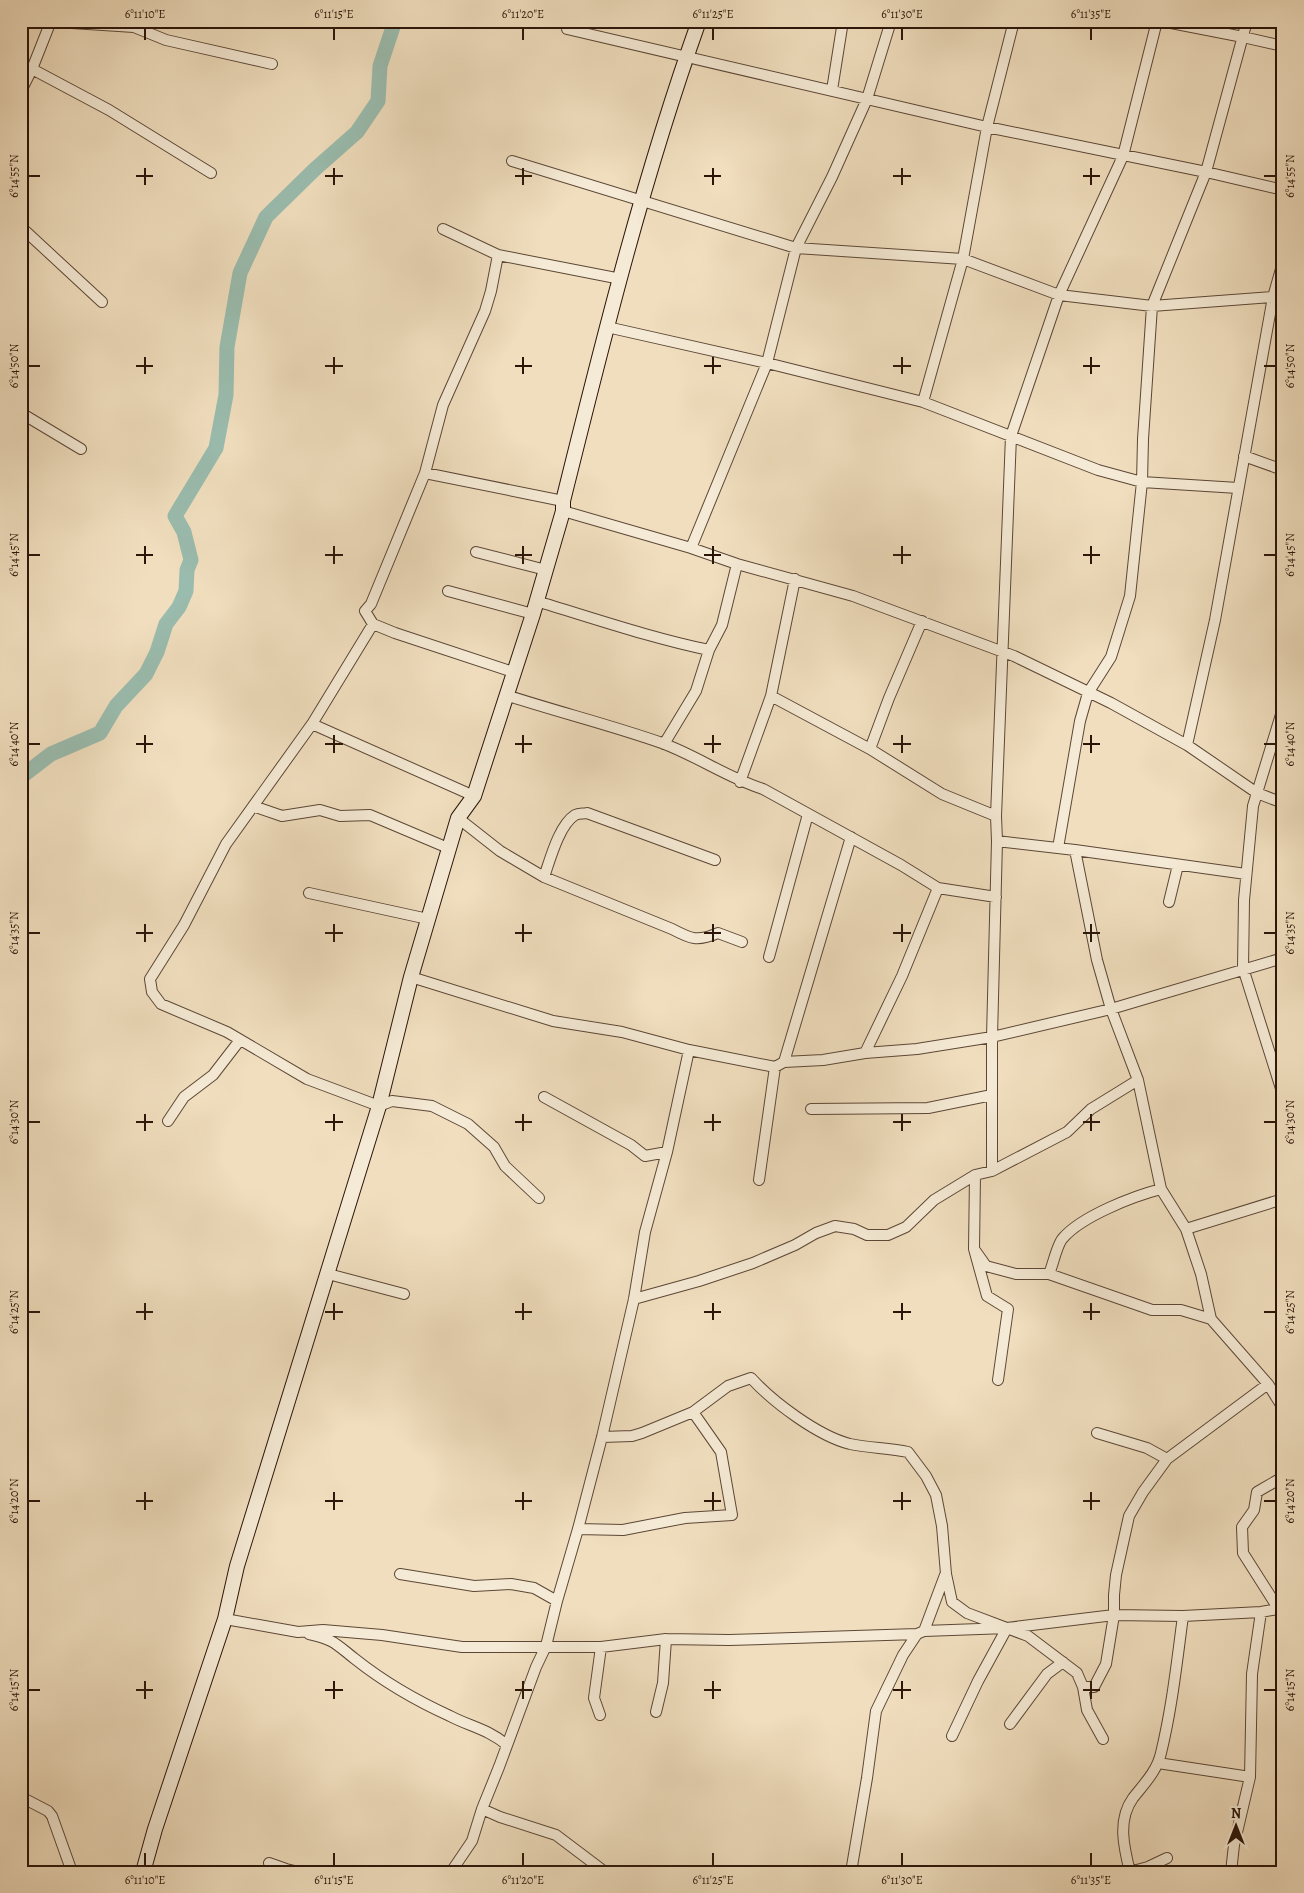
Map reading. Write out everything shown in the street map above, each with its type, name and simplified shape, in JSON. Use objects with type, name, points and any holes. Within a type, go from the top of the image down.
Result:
[{"type":"street","points":[[21,91],[51,21]]},
{"type":"street","points":[[66,21],[134,27],[166,40],[272,64]]},
{"type":"street","points":[[143,1872],[170,1783],[225,1619],[237,1566],[379,1106],[411,977],[448,848],[458,818],[474,796],[546,570],[607,327],[642,200],[699,21]]},
{"type":"street","points":[[832,90],[843,21]]},
{"type":"street","points":[[691,548],[767,363],[796,248],[832,177],[867,99],[891,21]]},
{"type":"street","points":[[923,402],[963,259],[986,127],[1014,21]]},
{"type":"street","points":[[992,1171],[992,1037],[996,816],[1001,651],[1011,436],[1059,295],[1123,156],[1159,21],[1283,46]]},
{"type":"street","points":[[1058,848],[1080,721],[1088,693],[1111,657],[1130,596],[1142,482],[1152,306],[1206,172],[1247,21]]},
{"type":"street","points":[[567,28],[986,127],[1206,172],[1283,190]]},
{"type":"street","points":[[32,69],[109,110],[212,173]]},
{"type":"street","points":[[512,161],[796,248],[963,259],[1059,295],[1152,306],[1273,298]]},
{"type":"street","points":[[21,227],[102,302]]},
{"type":"street","points":[[442,229],[498,255],[621,280]]},
{"type":"street","points":[[498,255],[491,291],[443,405],[425,473],[371,604],[365,611],[373,624],[513,672]]},
{"type":"street","points":[[1187,745],[1215,620],[1273,298],[1283,263]]},
{"type":"street","points":[[607,327],[767,363],[923,402],[1098,470],[1142,482],[1238,488]]},
{"type":"street","points":[[21,414],[81,449]]},
{"type":"street","points":[[1244,456],[1283,470]]},
{"type":"street","points":[[425,473],[563,506],[737,564],[853,596],[1001,651],[1111,703],[1187,745],[1257,793],[1283,803]]},
{"type":"street","points":[[476,552],[546,570]]},
{"type":"street","points":[[664,744],[696,691],[708,650],[722,625],[737,564]]},
{"type":"street","points":[[740,782],[771,696],[795,579]]},
{"type":"street","points":[[448,591],[534,608],[708,650]]},
{"type":"street","points":[[870,749],[889,698],[922,621]]},
{"type":"street","points":[[373,624],[312,724],[226,844],[184,925],[150,979],[152,992],[161,1004],[212,1025],[307,1079],[379,1106],[392,1102],[432,1106],[468,1124],[494,1147],[505,1166],[539,1198]]},
{"type":"street","points":[[506,696],[595,721],[664,744],[740,782],[763,790],[901,864],[938,888],[996,897]]},
{"type":"street","points":[[771,696],[870,749],[942,794],[996,816]]},
{"type":"street","points":[[1283,708],[1253,806],[1246,874],[1243,968],[1283,1095]]},
{"type":"street","points":[[312,724],[474,796]]},
{"type":"street","points":[[253,806],[282,816],[320,810],[340,816],[370,815],[448,848]]},
{"type":"street","points":[[544,877],[560,835],[574,816],[587,813],[715,860]]},
{"type":"street","points":[[770,957],[808,814]]},
{"type":"street","points":[[458,818],[500,851],[544,877],[664,925],[691,939],[705,939],[718,933],[742,942]]},
{"type":"street","points":[[759,1180],[779,1064],[851,837]]},
{"type":"street","points":[[997,840],[1246,874]]},
{"type":"street","points":[[1075,850],[1097,960],[1111,1008],[1138,1080],[1161,1189],[1186,1229],[1201,1274],[1211,1319],[1268,1384],[1283,1408]]},
{"type":"street","points":[[1169,902],[1178,865]]},
{"type":"street","points":[[865,1053],[902,976],[938,888]]},
{"type":"street","points":[[309,893],[428,919]]},
{"type":"street","points":[[411,977],[553,1021],[622,1032],[689,1050],[779,1064],[823,1060],[865,1053],[917,1049],[992,1037],[1111,1008],[1243,968],[1283,958]]},
{"type":"street","points":[[168,1122],[184,1098],[213,1075],[240,1040]]},
{"type":"street","points":[[451,1872],[472,1841],[482,1809],[536,1667],[546,1646],[602,1437],[634,1299],[645,1232],[667,1152],[689,1050]]},
{"type":"street","points":[[634,1299],[699,1281],[753,1263],[795,1245],[816,1233],[836,1226],[854,1229],[867,1235],[888,1234],[906,1227],[934,1200],[975,1175],[992,1171],[1067,1132],[1091,1109],[1138,1080]]},
{"type":"street","points":[[811,1109],[928,1108],[992,1095]]},
{"type":"street","points":[[544,1097],[631,1145],[645,1156],[667,1152]]},
{"type":"street","points":[[975,1175],[974,1249],[987,1296],[1008,1309],[998,1380]]},
{"type":"street","points":[[1049,1274],[1062,1238],[1112,1207],[1144,1193],[1161,1189]]},
{"type":"street","points":[[1186,1229],[1283,1199]]},
{"type":"street","points":[[974,1249],[986,1266],[1016,1274],[1049,1274],[1152,1310],[1182,1310],[1211,1319]]},
{"type":"street","points":[[328,1274],[404,1294]]},
{"type":"street","points":[[602,1437],[632,1436],[642,1433],[693,1412],[728,1386],[752,1378],[769,1396],[823,1432],[848,1443],[908,1452],[926,1476],[936,1495],[942,1526],[946,1574],[952,1602],[967,1613],[1028,1636],[1077,1673],[1083,1687],[1087,1710],[1103,1739]]},
{"type":"street","points":[[1083,1687],[1094,1687],[1106,1664],[1114,1615],[1116,1575],[1129,1516],[1167,1460],[1268,1384]]},
{"type":"street","points":[[578,1529],[623,1530],[685,1518],[732,1515],[721,1452],[693,1412]]},
{"type":"street","points":[[1097,1433],[1147,1448],[1167,1460]]},
{"type":"street","points":[[298,1632],[323,1630],[382,1634],[462,1647],[601,1647],[666,1638],[729,1640],[921,1633],[1007,1628],[1114,1615],[1183,1616],[1261,1612],[1280,1608],[1243,1554],[1242,1527],[1254,1510],[1257,1492],[1283,1477]]},
{"type":"street","points":[[400,1574],[474,1586],[518,1585],[534,1588],[557,1601]]},
{"type":"street","points":[[851,1872],[868,1778],[876,1711],[903,1655],[921,1633],[946,1574]]},
{"type":"street","points":[[1231,1872],[1234,1845],[1250,1777],[1252,1674],[1261,1612]]},
{"type":"street","points":[[1167,1858],[1148,1867],[1130,1872],[1124,1853],[1122,1829],[1132,1800],[1148,1781],[1158,1763],[1172,1696],[1183,1616]]},
{"type":"street","points":[[225,1619],[319,1636],[337,1643],[354,1658],[396,1687],[459,1721],[496,1735],[507,1745]]},
{"type":"street","points":[[952,1736],[978,1681],[1007,1628]]},
{"type":"street","points":[[656,1712],[663,1683],[666,1638]]},
{"type":"street","points":[[600,1715],[594,1698],[601,1647]]},
{"type":"street","points":[[1010,1724],[1046,1674],[1063,1662]]},
{"type":"street","points":[[1158,1763],[1250,1777]]},
{"type":"street","points":[[21,1797],[48,1811],[52,1816],[72,1872]]},
{"type":"street","points":[[482,1809],[500,1817],[556,1835],[605,1872]]},
{"type":"street","points":[[269,1863],[299,1872]]},
{"type":"waterway","points":[[21,777],[51,754],[100,733],[116,706],[146,674],[157,652],[166,624],[179,607],[186,591],[187,570],[191,560],[184,532],[175,516],[216,448],[226,395],[227,347],[240,273],[266,217],[314,170],[357,132],[378,101],[380,66],[395,21]]}]
